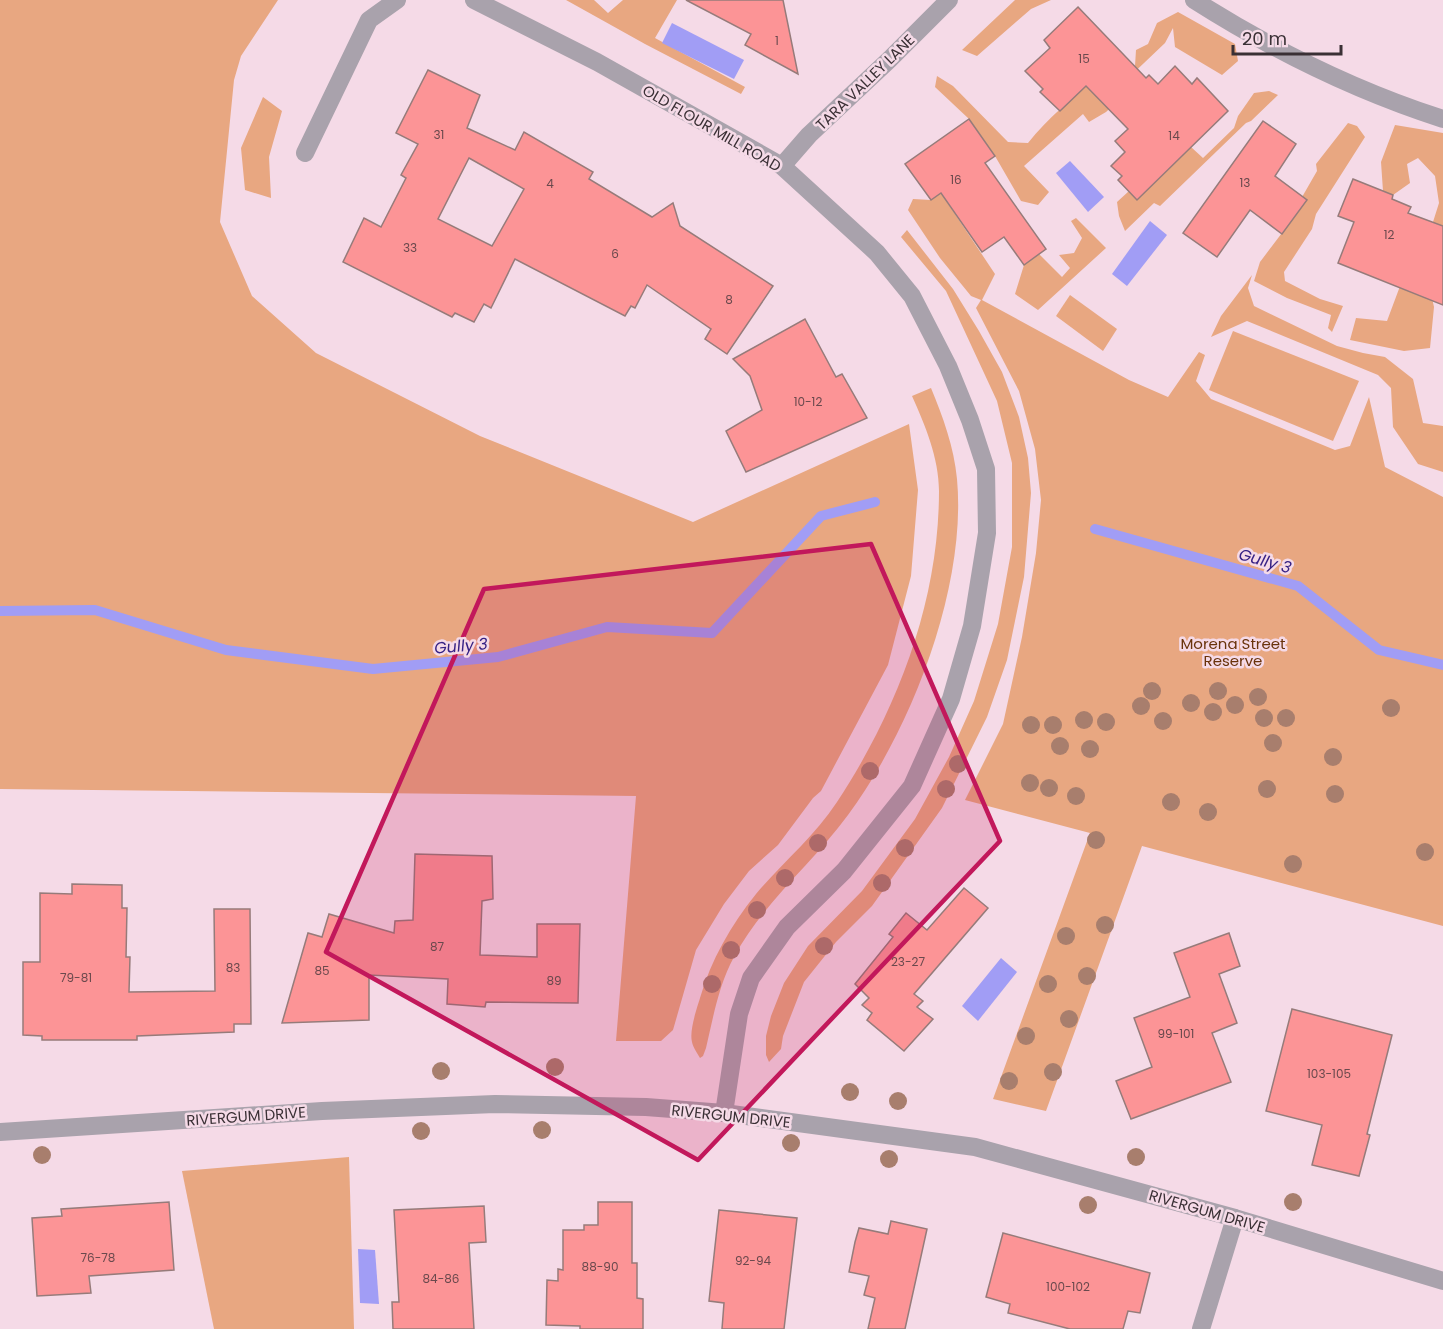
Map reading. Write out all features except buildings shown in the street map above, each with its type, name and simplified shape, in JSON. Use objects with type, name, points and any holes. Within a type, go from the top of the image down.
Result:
[{"type":"street","points":[[305,153],[369,20],[397,0]]},
{"type":"street","name":"OLD FLOUR MILL ROAD","points":[[474,0],[597,62],[782,166],[877,253],[912,296],[948,366],[974,430],[986,469],[987,533],[972,626],[951,699],[912,786],[844,870],[787,927],[751,978],[739,1014],[724,1113]]},
{"type":"street","name":"TARA VALLEY LANE","points":[[782,166],[809,135],[950,0]]},
{"type":"street","points":[[1194,0],[1273,45],[1345,81],[1443,118]]},
{"type":"street","name":"RIVERGUM DRIVE","points":[[0,1132],[322,1111],[495,1104],[646,1107],[724,1113],[975,1147],[1235,1218],[1443,1281]]},
{"type":"street","points":[[1202,1329],[1235,1218]]},
{"type":"highlighted area","points":[[871,544],[1000,841],[698,1160],[326,952],[484,589]]},
{"type":"green space","points":[[0,0],[278,0],[241,56],[234,80],[220,222],[252,296],[316,353],[480,436],[693,522],[909,424],[918,490],[911,576],[888,665],[821,791],[813,798],[778,845],[749,871],[724,904],[696,950],[673,1030],[661,1041],[616,1041],[636,796],[0,789]]},
{"type":"green space","points":[[566,0],[594,0],[608,13],[623,0],[677,0],[655,38],[745,87],[741,94]]},
{"type":"green space","points":[[1015,0],[1051,0],[1031,9],[977,56],[962,50]]},
{"type":"green space","points":[[1178,12],[1235,44],[1238,61],[1222,75],[1175,47],[1173,28],[1165,43],[1123,83],[1122,97],[1106,112],[1089,122],[1083,114],[1024,166],[1049,192],[1038,205],[1021,201],[995,156],[969,119],[935,87],[937,76],[953,86],[1008,142],[1028,143],[1096,76],[1109,89],[1135,66],[1136,50],[1148,44],[1157,23]]},
{"type":"green space","points":[[1269,91],[1278,95],[1160,206],[1154,203],[1125,231],[1117,202],[1129,191],[1137,200],[1191,147],[1203,158],[1234,128],[1238,116],[1254,93]]},
{"type":"green space","points":[[263,97],[282,111],[269,157],[271,198],[245,190],[241,148]]},
{"type":"green space","points":[[1348,123],[1357,126],[1365,137],[1316,214],[1312,229],[1284,272],[1285,281],[1320,299],[1343,306],[1332,332],[1328,328],[1331,315],[1287,298],[1254,281],[1260,262],[1297,213],[1294,211],[1317,171],[1316,164]]},
{"type":"green space","points":[[1395,125],[1443,133],[1443,256],[1430,289],[1434,307],[1430,348],[1404,351],[1350,340],[1356,318],[1387,321],[1415,246],[1433,222],[1439,203],[1435,176],[1418,158],[1407,164],[1410,183],[1393,195],[1383,191],[1381,162]]},
{"type":"green space","name":"Morena Street Reserve","points":[[941,193],[995,274],[982,300],[1129,380],[1168,397],[1199,352],[1205,355],[1196,381],[1211,399],[1335,450],[1350,446],[1369,397],[1385,467],[1443,497],[1443,926],[1142,846],[1046,1111],[993,1099],[1090,833],[965,800],[1003,724],[1022,637],[1036,553],[1041,500],[1035,449],[1019,391],[976,308],[981,300],[971,296],[940,258],[908,210],[913,199],[931,200]]},
{"type":"green space","points":[[1076,218],[1106,248],[1038,310],[1015,294],[1024,265],[1039,254],[1062,277],[1070,268],[1059,255],[1074,253],[1082,238],[1071,221]]},
{"type":"green space","points":[[907,230],[953,289],[979,331],[1002,372],[1019,417],[1028,458],[1031,493],[1024,577],[1007,660],[987,717],[942,808],[872,906],[836,942],[804,982],[783,1036],[781,1049],[769,1062],[766,1055],[766,1036],[784,983],[808,946],[862,891],[915,819],[949,757],[974,701],[998,624],[1012,547],[1012,463],[997,401],[946,291],[901,237]]},
{"type":"green space","points":[[1252,275],[1248,288],[1254,306],[1337,346],[1385,357],[1413,379],[1423,423],[1443,426],[1443,472],[1418,464],[1393,427],[1391,388],[1378,375],[1247,321],[1211,337],[1221,316]]},
{"type":"green space","points":[[1070,295],[1117,329],[1103,351],[1056,316]]},
{"type":"green space","points":[[1233,331],[1359,381],[1333,441],[1209,390]]},
{"type":"green space","points":[[931,388],[951,444],[957,479],[958,521],[953,565],[944,610],[930,656],[913,700],[871,781],[834,833],[773,901],[734,957],[720,990],[706,1048],[700,1058],[692,1042],[692,1026],[710,970],[723,943],[756,894],[818,827],[837,802],[878,731],[896,693],[910,654],[923,614],[932,574],[939,491],[934,454],[912,396]]},
{"type":"green space","points":[[349,1157],[354,1329],[214,1329],[182,1171]]},
{"type":"shaded area","points":[[672,23],[744,60],[734,79],[662,43]]},
{"type":"shaded area","points":[[1070,161],[1104,197],[1088,212],[1056,173]]},
{"type":"shaded area","points":[[1150,221],[1167,235],[1127,286],[1112,274]]},
{"type":"shaded area","points":[[1001,958],[1017,972],[978,1021],[962,1006]]},
{"type":"shaded area","points":[[358,1249],[375,1250],[379,1304],[360,1303]]},
{"type":"waterway","name":"Gully 3","points":[[0,611],[95,610],[226,650],[373,669],[498,657],[607,627],[712,633],[821,516],[875,502]]},
{"type":"waterway","name":"Gully 3","points":[[1095,529],[1298,586],[1379,650],[1443,665]]}]
